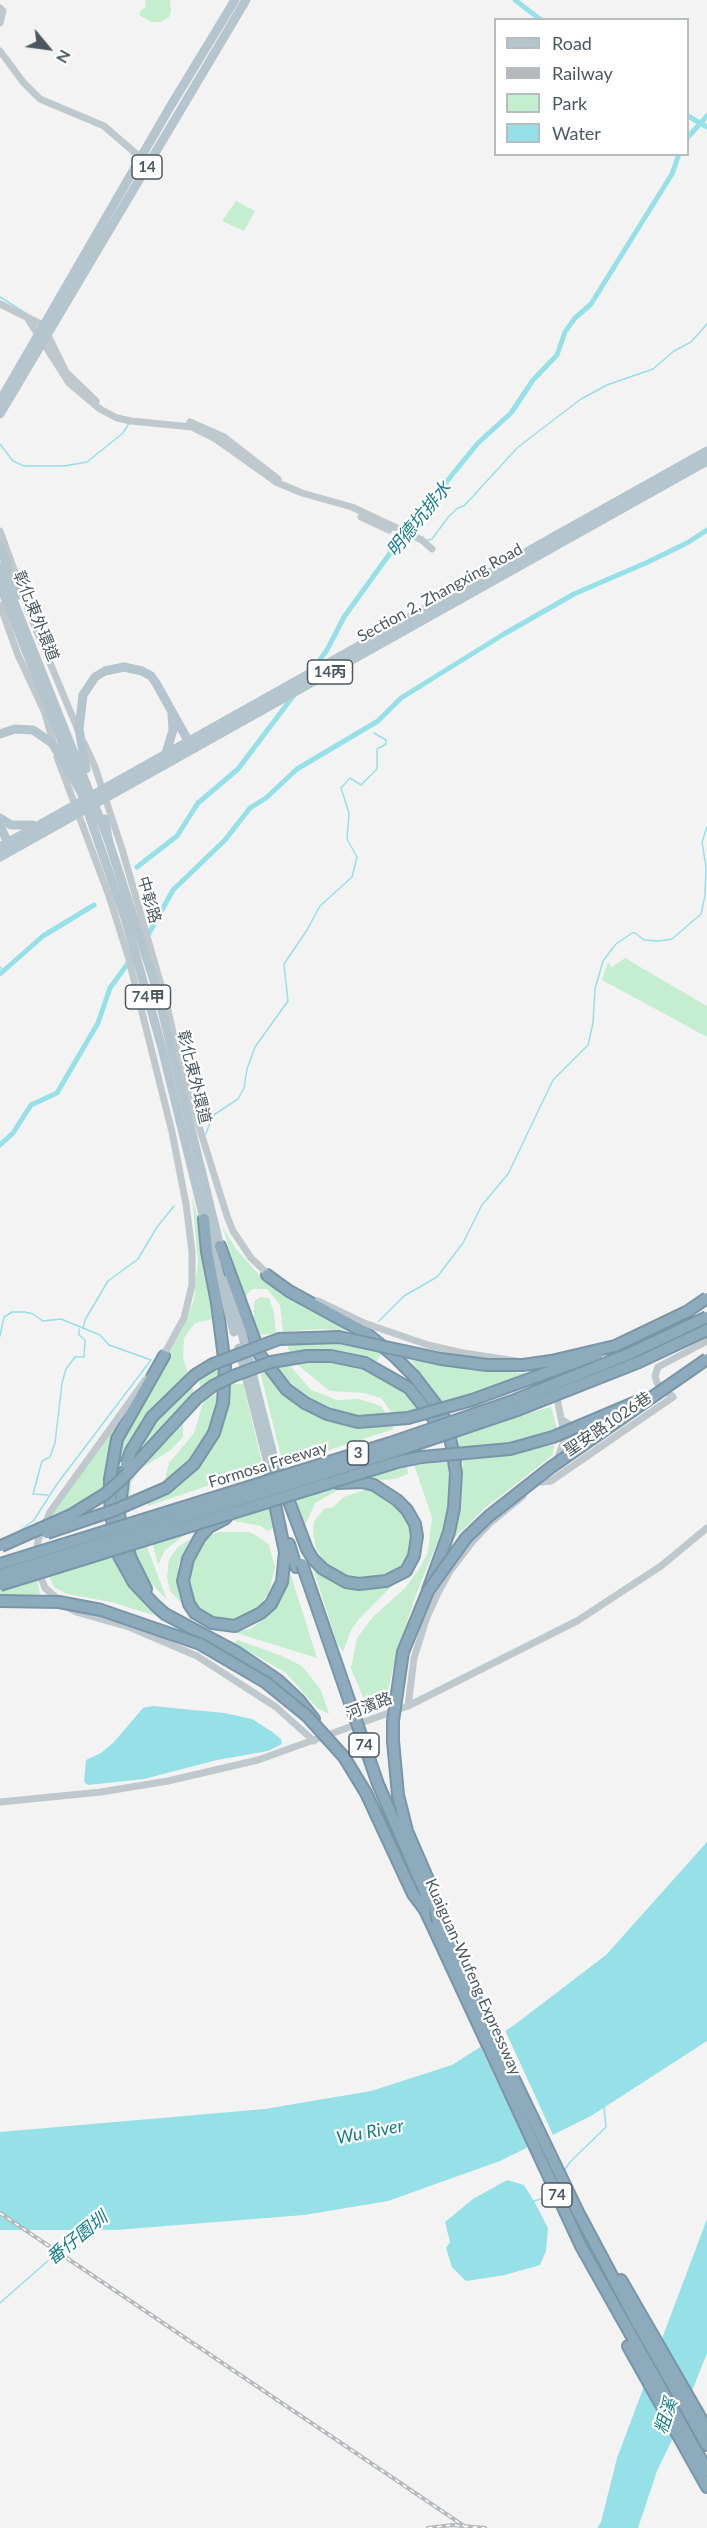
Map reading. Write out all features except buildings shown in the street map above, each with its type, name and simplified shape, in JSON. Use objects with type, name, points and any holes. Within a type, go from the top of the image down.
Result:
[{"type":"highway","points":[[0,1546],[116,1510],[166,1488],[194,1464],[214,1433],[223,1403],[225,1366],[218,1303],[207,1252],[204,1219]]},
{"type":"highway","points":[[220,1246],[260,1355],[286,1389],[305,1403],[327,1414],[358,1422],[408,1418],[553,1373],[586,1360],[688,1311],[707,1298]]},
{"type":"highway","points":[[267,1275],[290,1292],[366,1333],[393,1355],[414,1376],[440,1410],[447,1424],[455,1461],[454,1508],[449,1532],[403,1652],[393,1721],[398,1795],[408,1831],[430,1884],[438,1921]]},
{"type":"highway","name":"Formosa Freeway","points":[[0,1564],[390,1443],[515,1400],[629,1354],[707,1317]]},
{"type":"highway","name":"Formosa Freeway","points":[[0,1575],[393,1452],[520,1409],[629,1366],[707,1330]]},
{"type":"highway","points":[[155,1605],[138,1575],[122,1530],[120,1506],[126,1464],[131,1451],[152,1418],[195,1375],[213,1364],[279,1339],[339,1337],[441,1359],[488,1365],[523,1365],[551,1361],[615,1346]]},
{"type":"highway","points":[[164,1356],[117,1439],[110,1479],[111,1515],[119,1556],[134,1583],[165,1614],[238,1653],[279,1681],[299,1700],[355,1773],[413,1894],[425,1910]]},
{"type":"highway","points":[[0,1546],[63,1519],[105,1494],[122,1479],[197,1398],[233,1376],[270,1362],[307,1356],[331,1356],[365,1363],[399,1381],[418,1398],[444,1432],[455,1461]]},
{"type":"highway","points":[[428,1591],[466,1538],[489,1516],[550,1468],[707,1359]]},
{"type":"highway","points":[[0,1585],[315,1489],[368,1470],[414,1459],[520,1446],[553,1437],[633,1401],[652,1396]]},
{"type":"highway","points":[[274,1471],[313,1559],[323,1569],[346,1582],[358,1584],[380,1582],[397,1577],[406,1571],[416,1546],[415,1524],[398,1500],[374,1485],[351,1482],[315,1489]]},
{"type":"highway","points":[[249,1509],[209,1527],[193,1548],[188,1559],[183,1581],[189,1604],[195,1613],[212,1623],[235,1626],[261,1613],[277,1594],[282,1582],[285,1552],[272,1490],[274,1471]]},
{"type":"highway","name":"Kuaiguan-Wufeng Expressway","points":[[274,1471],[299,1565],[367,1773],[425,1910],[581,2246],[707,2470]]},
{"type":"highway","name":"Kuaiguan-Wufeng Expressway","points":[[299,1565],[378,1784],[438,1921],[596,2246],[707,2445]]},
{"type":"highway","points":[[0,1601],[59,1602],[101,1610],[177,1635],[210,1650],[265,1682],[291,1701],[320,1730]]},
{"type":"highway","name":"74","points":[[596,2246],[609,2259],[620,2277],[707,2429]]},
{"type":"highway","name":"74","points":[[617,2312],[628,2346],[707,2487]]},
{"type":"main road","name":"14","points":[[0,401],[43,334],[145,161],[235,0]]},
{"type":"main road","name":"14","points":[[145,161],[246,0]]},
{"type":"main road","name":"14","points":[[0,414],[43,334]]},
{"type":"main road","name":"Section 2, Zhangxing Road","points":[[102,794],[166,753],[190,745],[707,451]]},
{"type":"main road","name":"Section 2, Zhangxing Road","points":[[7,846],[707,460]]},
{"type":"main road","name":"彰化東外環道","points":[[0,546],[4,568],[36,664],[105,856],[134,945],[204,1219],[274,1471]]},
{"type":"main road","name":"彰化東外環道","points":[[0,585],[36,664],[108,839],[157,990],[274,1471]]},
{"type":"main road","points":[[0,595],[16,635],[36,664]]},
{"type":"main road","points":[[108,839],[105,819],[83,759],[79,729],[83,695],[95,677],[115,668],[133,668],[151,676],[190,745]]},
{"type":"main road","points":[[166,753],[173,730],[172,712]]},
{"type":"main road","points":[[0,734],[15,729],[33,730],[48,738],[58,749],[81,792]]},
{"type":"main road","name":"Section 2, Zhangxing Road","points":[[0,857],[7,846],[36,825],[75,809]]},
{"type":"main road","points":[[0,818],[11,825],[36,825]]},
{"type":"main road","points":[[0,826],[7,846]]},
{"type":"street","points":[[0,8],[3,12],[0,23]]},
{"type":"street","points":[[0,51],[22,82],[40,99],[104,126],[145,161]]},
{"type":"street","points":[[0,304],[28,319],[43,334],[66,372],[102,405],[129,416],[190,422],[224,437],[282,483]]},
{"type":"street","points":[[43,334],[69,383],[100,409],[124,419],[192,427],[223,444],[267,476],[302,493],[352,507],[410,536]]},
{"type":"street","name":"中彰路","points":[[0,531],[33,622],[95,767],[122,849],[142,926],[167,1006],[182,1072],[227,1216],[241,1243],[267,1275]]},
{"type":"street","points":[[0,605],[18,655],[45,713],[61,771],[109,896],[128,956],[172,1132],[192,1251],[192,1286],[187,1309],[179,1329],[164,1356],[50,1512],[38,1541],[36,1558],[40,1578],[55,1599],[76,1612],[129,1627],[197,1656],[222,1670],[276,1707],[314,1741]]},
{"type":"street","points":[[11,632],[33,622]]},
{"type":"street","points":[[18,655],[44,648]]},
{"type":"street","points":[[267,1275],[314,1300],[397,1335],[463,1353],[516,1361],[532,1367],[555,1388],[565,1438],[554,1468],[541,1482],[490,1524],[450,1571],[438,1593],[421,1636],[412,1668],[408,1706]]},
{"type":"street","name":"聖安路1026巷","points":[[541,1482],[551,1481],[672,1397],[657,1383],[655,1376],[658,1366],[707,1341]]},
{"type":"street","points":[[563,1420],[570,1425],[572,1465]]},
{"type":"street","name":"河濱路","points":[[0,1802],[101,1792],[258,1760],[408,1706],[577,1621],[661,1566],[707,1528]]},
{"type":"green space","points":[[145,0],[170,0],[169,17],[161,22],[152,22],[139,15],[146,7]]},
{"type":"green space","points":[[236,201],[255,211],[244,231],[222,221]]},
{"type":"green space","points":[[625,958],[707,1006],[707,1037],[602,980],[608,962],[612,967]]},
{"type":"green space","points":[[192,1196],[201,1229],[211,1290],[212,1319],[195,1323],[184,1338],[183,1358],[188,1373],[151,1410],[134,1436],[115,1476],[118,1448],[187,1320],[194,1299],[198,1261]]},
{"type":"green space","points":[[222,1226],[236,1249],[263,1279],[359,1331],[318,1329],[283,1332],[280,1305],[267,1289],[252,1289],[245,1297]]},
{"type":"green space","points":[[260,1297],[269,1298],[274,1313],[276,1333],[259,1335],[254,1319],[254,1302]]},
{"type":"green space","points":[[286,1341],[328,1341],[384,1350],[377,1361],[327,1351],[293,1352],[289,1351]]},
{"type":"green space","points":[[314,1358],[355,1362],[403,1390],[424,1409],[394,1416],[381,1398],[363,1393],[330,1391],[293,1361]]},
{"type":"green space","points":[[411,1360],[520,1373],[531,1373],[442,1404]]},
{"type":"green space","points":[[287,1362],[311,1390],[337,1400],[359,1399],[381,1406],[388,1416],[359,1418],[331,1410],[309,1398],[285,1378],[273,1364]]},
{"type":"green space","points":[[221,1365],[220,1377],[201,1392],[199,1380]]},
{"type":"green space","points":[[263,1370],[322,1415],[391,1424],[394,1429],[283,1465],[260,1371]]},
{"type":"green space","points":[[231,1384],[243,1384],[263,1467],[148,1506],[147,1503],[182,1482],[211,1448],[225,1417]]},
{"type":"green space","points":[[192,1385],[194,1397],[144,1450],[142,1441],[164,1412]]},
{"type":"green space","points":[[220,1392],[215,1420],[198,1453],[176,1475],[165,1479],[169,1463],[194,1433],[204,1400]]},
{"type":"green space","points":[[551,1407],[558,1432],[507,1443],[459,1448],[458,1437],[505,1419]]},
{"type":"green space","points":[[183,1419],[183,1437],[171,1450],[140,1469],[131,1483],[130,1498],[124,1500],[129,1478]]},
{"type":"green space","points":[[118,1422],[105,1485],[97,1494],[49,1521],[54,1510]]},
{"type":"green space","points":[[554,1445],[553,1455],[485,1508],[452,1540],[462,1506],[463,1457],[501,1456]]},
{"type":"green space","points":[[449,1462],[450,1496],[446,1521],[417,1592],[398,1648],[384,1707],[370,1714],[351,1668],[357,1638],[372,1618],[405,1588],[428,1552],[432,1517],[414,1465]]},
{"type":"green space","points":[[407,1465],[408,1474],[395,1479],[381,1480],[365,1475]]},
{"type":"green space","points":[[345,1486],[315,1503],[305,1526],[296,1499],[333,1487]]},
{"type":"green space","points":[[364,1490],[376,1490],[393,1500],[411,1523],[412,1546],[408,1558],[400,1568],[370,1579],[349,1576],[324,1562],[316,1548],[313,1532],[314,1521],[325,1508],[332,1508],[344,1497]]},
{"type":"green space","points":[[270,1508],[273,1528],[268,1531],[261,1526],[229,1520]]},
{"type":"green space","points":[[198,1525],[165,1550],[158,1565],[152,1541]]},
{"type":"green space","points":[[219,1532],[250,1532],[260,1538],[269,1545],[275,1567],[269,1592],[258,1609],[229,1623],[212,1617],[194,1605],[187,1585],[193,1560],[201,1544],[208,1536]]},
{"type":"green space","points":[[190,1539],[178,1566],[178,1590],[185,1607],[170,1591],[167,1577],[169,1559],[178,1547]]},
{"type":"green space","points":[[146,1544],[167,1600],[139,1570],[131,1549]]},
{"type":"green space","points":[[116,1554],[163,1618],[111,1602],[67,1594],[54,1587],[48,1574]]},
{"type":"green space","points":[[311,1562],[322,1575],[345,1587],[359,1588],[394,1584],[359,1619],[351,1630],[343,1652],[337,1643]]},
{"type":"green space","points":[[290,1572],[317,1658],[233,1632],[250,1629],[269,1616],[286,1588]]},
{"type":"green space","points":[[37,1578],[40,1594],[0,1595],[0,1590]]},
{"type":"green space","points":[[238,1640],[302,1666],[321,1690],[329,1714],[317,1708],[285,1672],[237,1645],[234,1642]]},
{"type":"water","points":[[153,1706],[224,1713],[252,1719],[281,1739],[282,1744],[268,1751],[217,1760],[144,1779],[88,1785],[84,1782],[86,1760],[101,1753],[114,1742],[143,1708]]},
{"type":"water","name":"Wu River","points":[[707,1842],[707,2041],[591,2116],[500,2161],[388,2201],[304,2215],[116,2230],[0,2230],[0,2132],[265,2109],[371,2091],[452,2065],[513,2026],[606,1955]]},
{"type":"water","points":[[507,2180],[524,2185],[534,2201],[548,2228],[546,2251],[540,2265],[505,2275],[466,2281],[452,2267],[446,2248],[450,2242],[445,2222],[473,2199]]},
{"type":"water","name":"粗溪","points":[[707,2219],[707,2353],[675,2434],[657,2471],[638,2528],[597,2528],[601,2522],[617,2458]]},
{"type":"pier","points":[[504,2028],[554,2137],[529,2150],[479,2044]]},
{"type":"waterway","points":[[515,0],[538,18]]},
{"type":"waterway","name":"明德坑排水","points":[[689,136],[707,116]]},
{"type":"waterway","name":"明德坑排水","points":[[689,117],[707,127]]},
{"type":"waterway","name":"明德坑排水","points":[[314,668],[327,650],[344,617],[404,534],[478,443],[511,413],[533,380],[557,355],[565,332],[575,318],[591,304],[672,174],[678,156]]},
{"type":"waterway","points":[[0,297],[27,314]]},
{"type":"waterway","points":[[427,540],[432,539],[449,516],[464,506],[517,448],[539,431],[581,399],[607,385],[653,369],[674,351],[691,342],[707,324]]},
{"type":"waterway","points":[[0,444],[13,461],[24,466],[64,466],[87,462],[123,433],[129,423]]},
{"type":"waterway","points":[[147,937],[173,890],[225,840],[250,808],[266,798],[297,769],[378,721],[401,698],[504,634],[574,594],[648,562],[687,543],[707,530]]},
{"type":"waterway","name":"明德坑排水","points":[[137,867],[177,836],[198,803],[238,769],[294,695]]},
{"type":"waterway","points":[[206,1134],[212,1116],[238,1099],[244,1088],[247,1069],[255,1047],[288,1001],[284,964],[320,906],[352,877],[357,857],[347,839],[349,813],[341,788],[350,778],[361,785],[377,769],[377,749],[386,744],[386,740],[374,733]]},
{"type":"waterway","points":[[379,1321],[404,1296],[437,1277],[463,1243],[482,1205],[508,1174],[553,1080],[588,1045],[593,1023],[595,989],[603,961],[616,944],[632,933],[644,940],[672,939],[701,914],[705,895],[706,867],[702,842],[707,827]]},
{"type":"waterway","name":"明德坑排水","points":[[0,974],[43,936],[94,905]]},
{"type":"waterway","points":[[0,1145],[13,1133],[31,1105],[57,1093],[98,1023],[110,988],[131,959]]},
{"type":"waterway","name":"明德坑排水","points":[[0,967],[4,971]]},
{"type":"waterway","points":[[83,1328],[85,1320],[108,1281],[138,1259],[157,1227],[174,1206]]},
{"type":"waterway","points":[[0,1336],[4,1317],[12,1312],[25,1312],[43,1321],[61,1319],[100,1335],[109,1345],[151,1360],[57,1484],[34,1520],[20,1531]]},
{"type":"waterway","points":[[48,1495],[33,1494],[42,1461],[50,1457],[55,1443],[62,1383],[66,1369],[75,1357],[84,1357],[85,1340],[79,1335],[79,1329]]},
{"type":"waterway","points":[[563,2172],[570,2162],[606,2127],[604,2107]]},
{"type":"waterway","points":[[534,2201],[544,2198],[550,2190]]},
{"type":"waterway","name":"番仔園圳","points":[[0,2303],[83,2230]]},
{"type":"railway","points":[[0,2213],[467,2528]]},
{"type":"railway","points":[[428,2528],[452,2525],[485,2528]]}]
